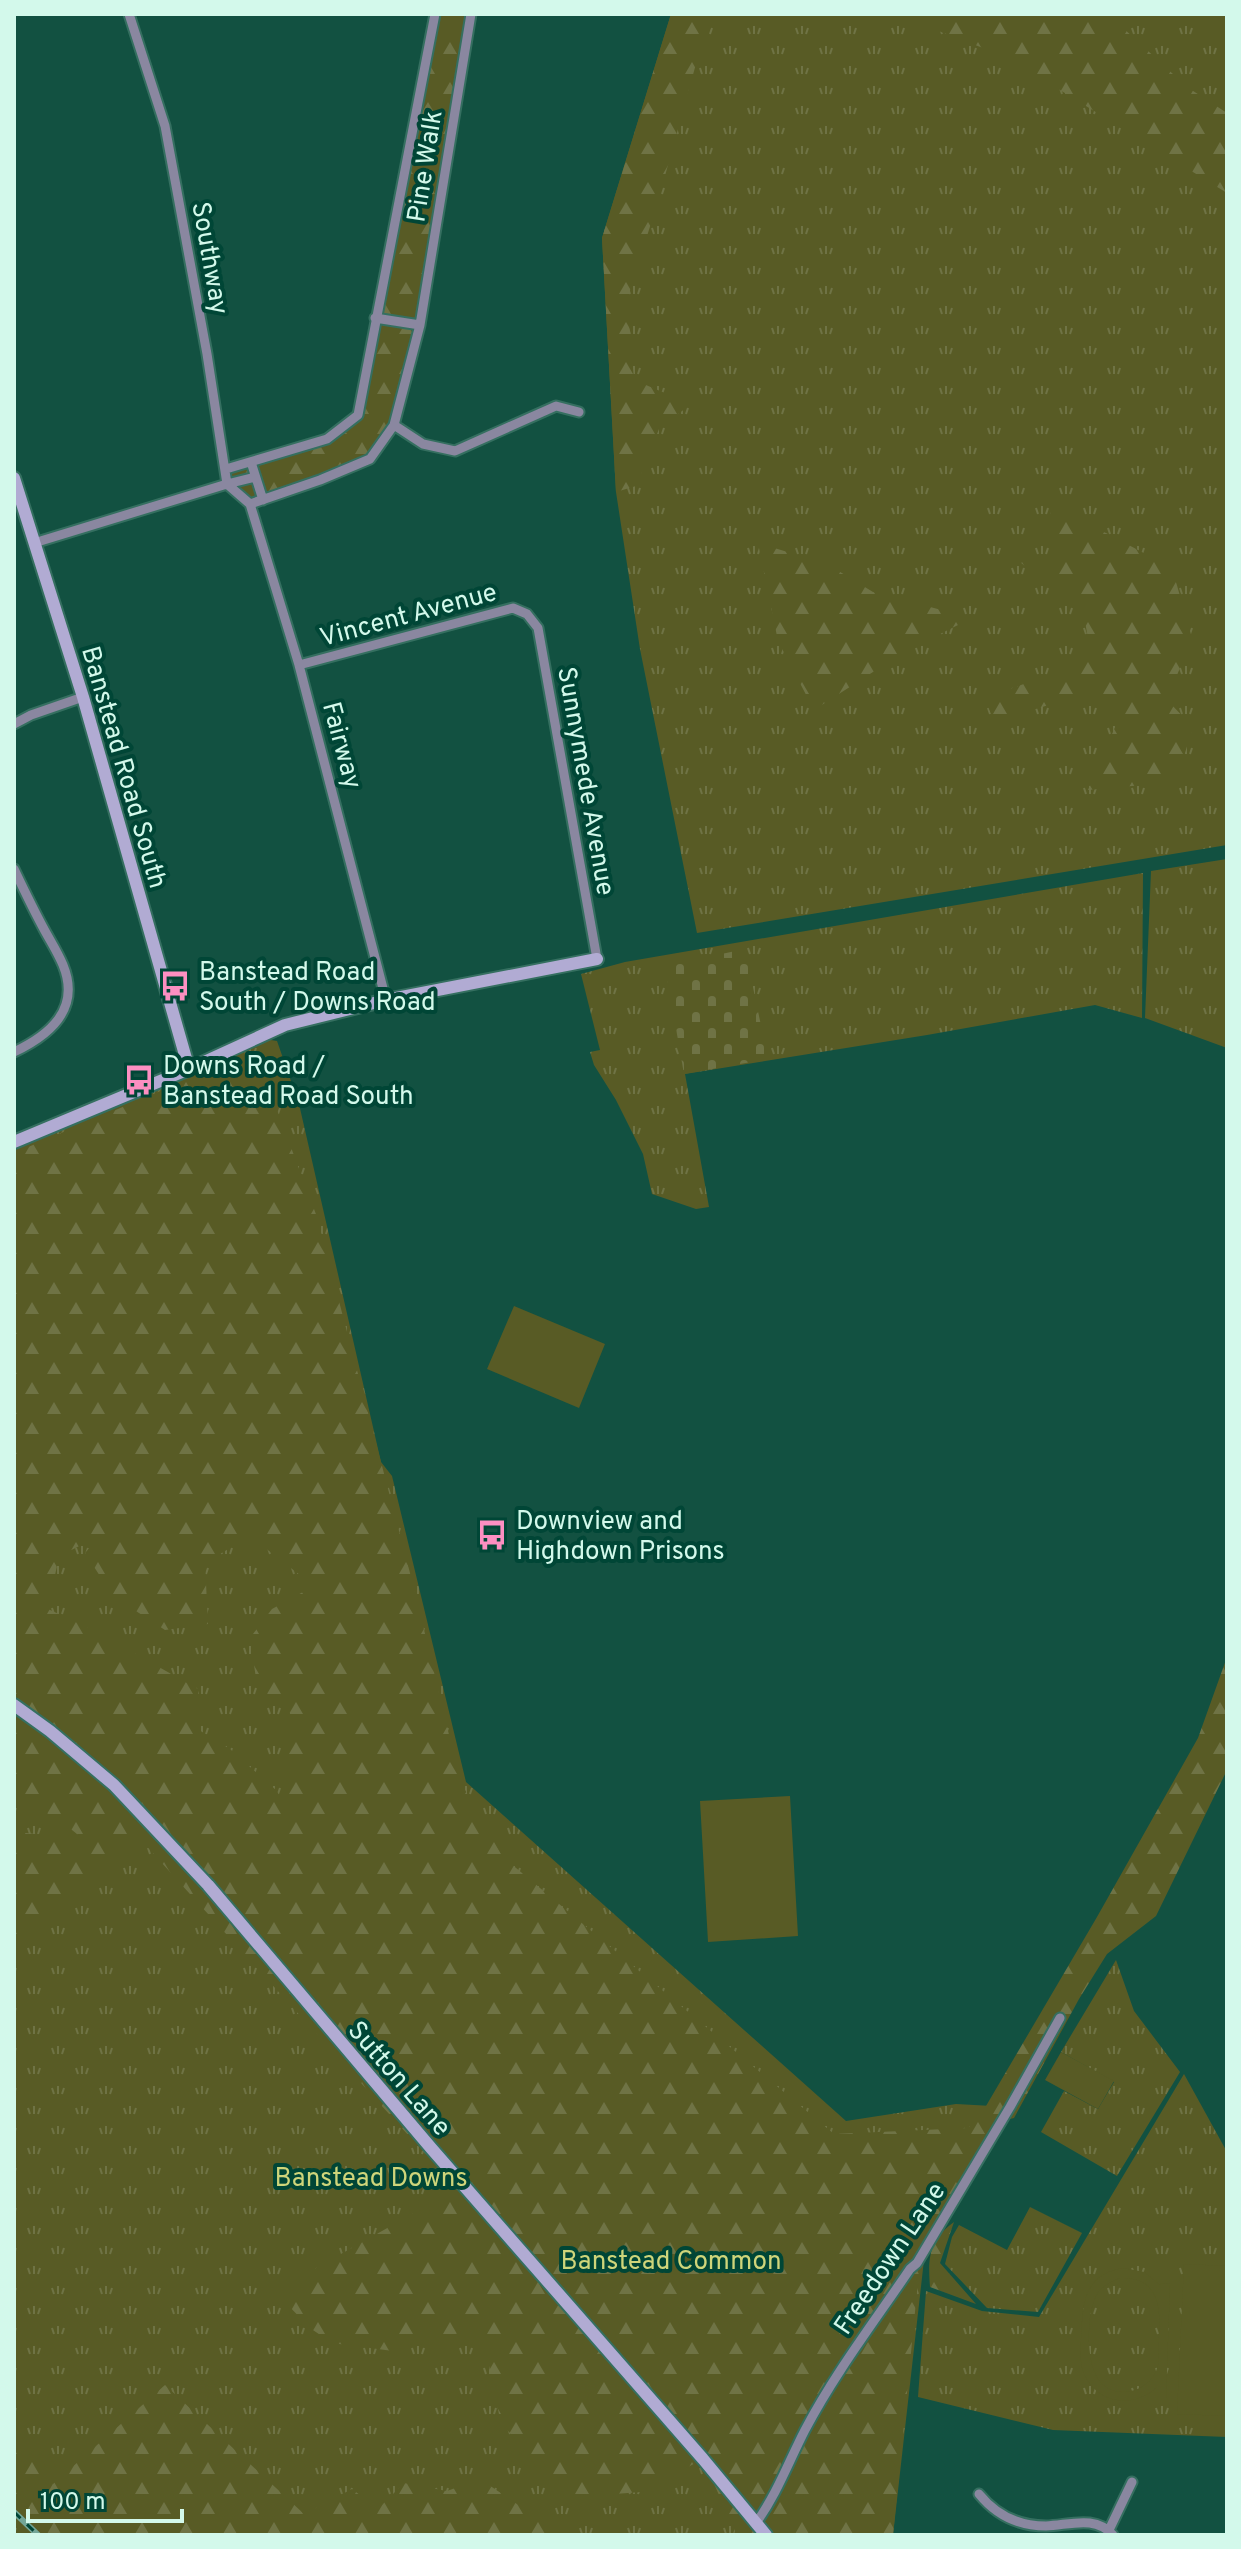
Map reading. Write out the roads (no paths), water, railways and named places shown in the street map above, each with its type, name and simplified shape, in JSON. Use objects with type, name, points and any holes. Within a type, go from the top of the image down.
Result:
[{"type":"street","name":"Southway","points":[[129,14],[165,126],[227,484]]},
{"type":"street","name":"Pine Walk","points":[[226,469],[327,439],[358,415],[435,14]]},
{"type":"street","name":"Pine Walk","points":[[250,504],[370,459],[394,425],[420,325],[471,14]]},
{"type":"street","points":[[375,318],[420,325]]},
{"type":"street","points":[[394,425],[423,444],[455,451],[556,406],[579,412]]},
{"type":"street","points":[[251,462],[263,500]]},
{"type":"street","points":[[34,543],[255,477]]},
{"type":"street","name":"Banstead Road South","points":[[14,478],[83,697],[189,1069]]},
{"type":"street","points":[[227,484],[250,504]]},
{"type":"street","name":"Fairway","points":[[250,504],[299,665],[386,1000]]},
{"type":"street","name":"Vincent Avenue","points":[[299,665],[513,608],[527,614]]},
{"type":"street","name":"Sunnymede Avenue","points":[[527,614],[538,628],[597,959]]},
{"type":"street","points":[[14,724],[83,697]]},
{"type":"street","points":[[14,869],[63,965],[68,985],[63,1012],[53,1027],[41,1038],[14,1052]]},
{"type":"street","points":[[14,1142],[285,1025],[386,1000],[597,959]]},
{"type":"street","name":"Sutton Lane","points":[[14,1705],[114,1785],[208,1885],[369,2077],[662,2411],[766,2535]]},
{"type":"street","name":"Freedown Lane","points":[[756,2523],[768,2506],[820,2405],[850,2356],[917,2263],[1060,2018]]},
{"type":"street","points":[[979,2494],[993,2510],[1021,2522],[1045,2526],[1085,2522],[1111,2532],[1132,2482]]},
{"type":"railway","points":[[14,2512],[38,2535]]},
{"type":"place","name":"Banstead Road South / Downs Road","points":[[175,986]]},
{"type":"place","name":"Downs Road / Banstead Road South","points":[[139,1080]]},
{"type":"place","name":"Downview and Highdown Prisons","points":[[492,1535]]},
{"type":"park label","name":"Banstead Downs","points":[[371,2177]]},
{"type":"park label","name":"Banstead Common","points":[[671,2260]]}]
